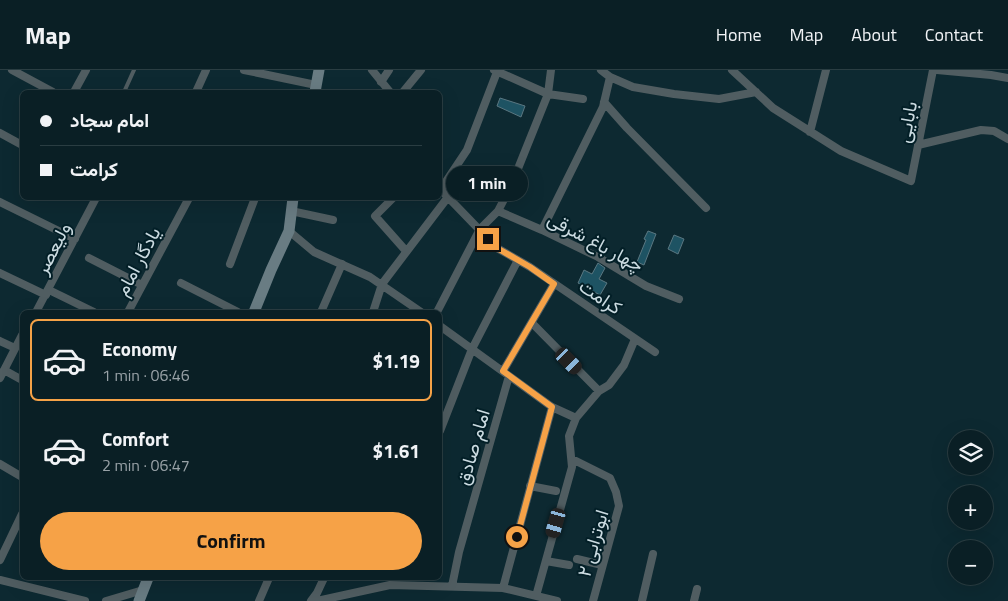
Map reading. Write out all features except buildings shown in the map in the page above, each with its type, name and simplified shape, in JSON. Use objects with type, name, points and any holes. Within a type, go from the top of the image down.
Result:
[{"type":"street","points":[[12,70],[46,90]]},
{"type":"street","points":[[75,90],[86,70]]},
{"type":"street","points":[[197,90],[206,70]]},
{"type":"street","points":[[244,70],[316,89],[319,70]]},
{"type":"street","points":[[372,70],[386,90]]},
{"type":"street","points":[[381,82],[389,70]]},
{"type":"street","points":[[405,90],[421,70]]},
{"type":"street","points":[[438,310],[480,229],[498,210],[511,186],[548,94],[552,70]]},
{"type":"street","points":[[601,70],[610,77],[632,87],[674,94],[719,99],[756,92]]},
{"type":"street","points":[[732,70],[772,108],[810,132],[826,70]]},
{"type":"street","points":[[935,70],[991,74],[1008,78]]},
{"type":"street","name":"بابایی","points":[[810,132],[841,151],[911,180],[935,70]]},
{"type":"street","points":[[442,186],[467,150],[496,71],[548,94],[582,99]]},
{"type":"street","points":[[542,230],[603,107],[610,77]]},
{"type":"street","points":[[604,102],[706,208]]},
{"type":"street","points":[[918,145],[981,130],[994,131],[1008,139]]},
{"type":"street","points":[[0,133],[20,141]]},
{"type":"street","name":"کرامت","points":[[442,191],[497,248],[518,260],[655,352]]},
{"type":"street","points":[[374,310],[382,284],[448,197]]},
{"type":"street","name":"ولیعصر","points":[[37,310],[95,200]]},
{"type":"street","name":"یادگار امام","points":[[129,310],[188,200]]},
{"type":"street","points":[[230,264],[254,200]]},
{"type":"street","points":[[255,310],[270,270],[289,231],[293,200]]},
{"type":"street","points":[[391,200],[375,216],[406,251]]},
{"type":"street","points":[[0,202],[75,239]]},
{"type":"street","name":"چهار باغ شرقی","points":[[498,210],[598,257],[646,286],[679,299]]},
{"type":"street","points":[[291,211],[333,220]]},
{"type":"street","points":[[289,231],[314,252],[382,284],[418,310]]},
{"type":"street","points":[[89,258],[142,285]]},
{"type":"street","points":[[442,427],[472,349],[518,260]]},
{"type":"street","points":[[322,310],[342,264]]},
{"type":"street","points":[[0,273],[89,310]]},
{"type":"street","points":[[181,283],[234,310]]},
{"type":"street","name":"امام صادق","points":[[452,586],[459,552],[506,374],[554,284]]},
{"type":"street","points":[[532,323],[599,391]]},
{"type":"street","points":[[442,327],[552,407],[576,418]]},
{"type":"street","points":[[0,378],[20,339]]},
{"type":"street","points":[[536,596],[572,467],[569,436],[576,418],[599,391],[609,385],[624,365],[635,339]]},
{"type":"street","points":[[0,341],[15,348]]},
{"type":"street","points":[[4,370],[20,379]]},
{"type":"street","points":[[503,588],[552,407]]},
{"type":"street","name":"ابوترابی ۲","points":[[572,459],[610,478],[619,506],[593,601]]},
{"type":"street","points":[[0,464],[20,476]]},
{"type":"street","points":[[530,486],[556,491]]},
{"type":"street","points":[[0,560],[20,518]]},
{"type":"street","points":[[642,601],[653,554]]},
{"type":"street","points":[[577,559],[602,564]]},
{"type":"street","points":[[546,561],[569,565]]},
{"type":"street","points":[[0,580],[85,601]]},
{"type":"street","points":[[106,601],[141,596],[147,580]]},
{"type":"street","points":[[259,601],[268,580]]},
{"type":"street","points":[[317,598],[323,580]]},
{"type":"street","points":[[311,601],[391,581],[503,588],[557,601]]},
{"type":"street","points":[[694,601],[697,589]]},
{"type":"lane","points":[[125,90],[134,70]]},
{"type":"route","points":[[488,239],[497,248],[530,267],[554,284],[503,371],[552,407],[517,537]]}]
